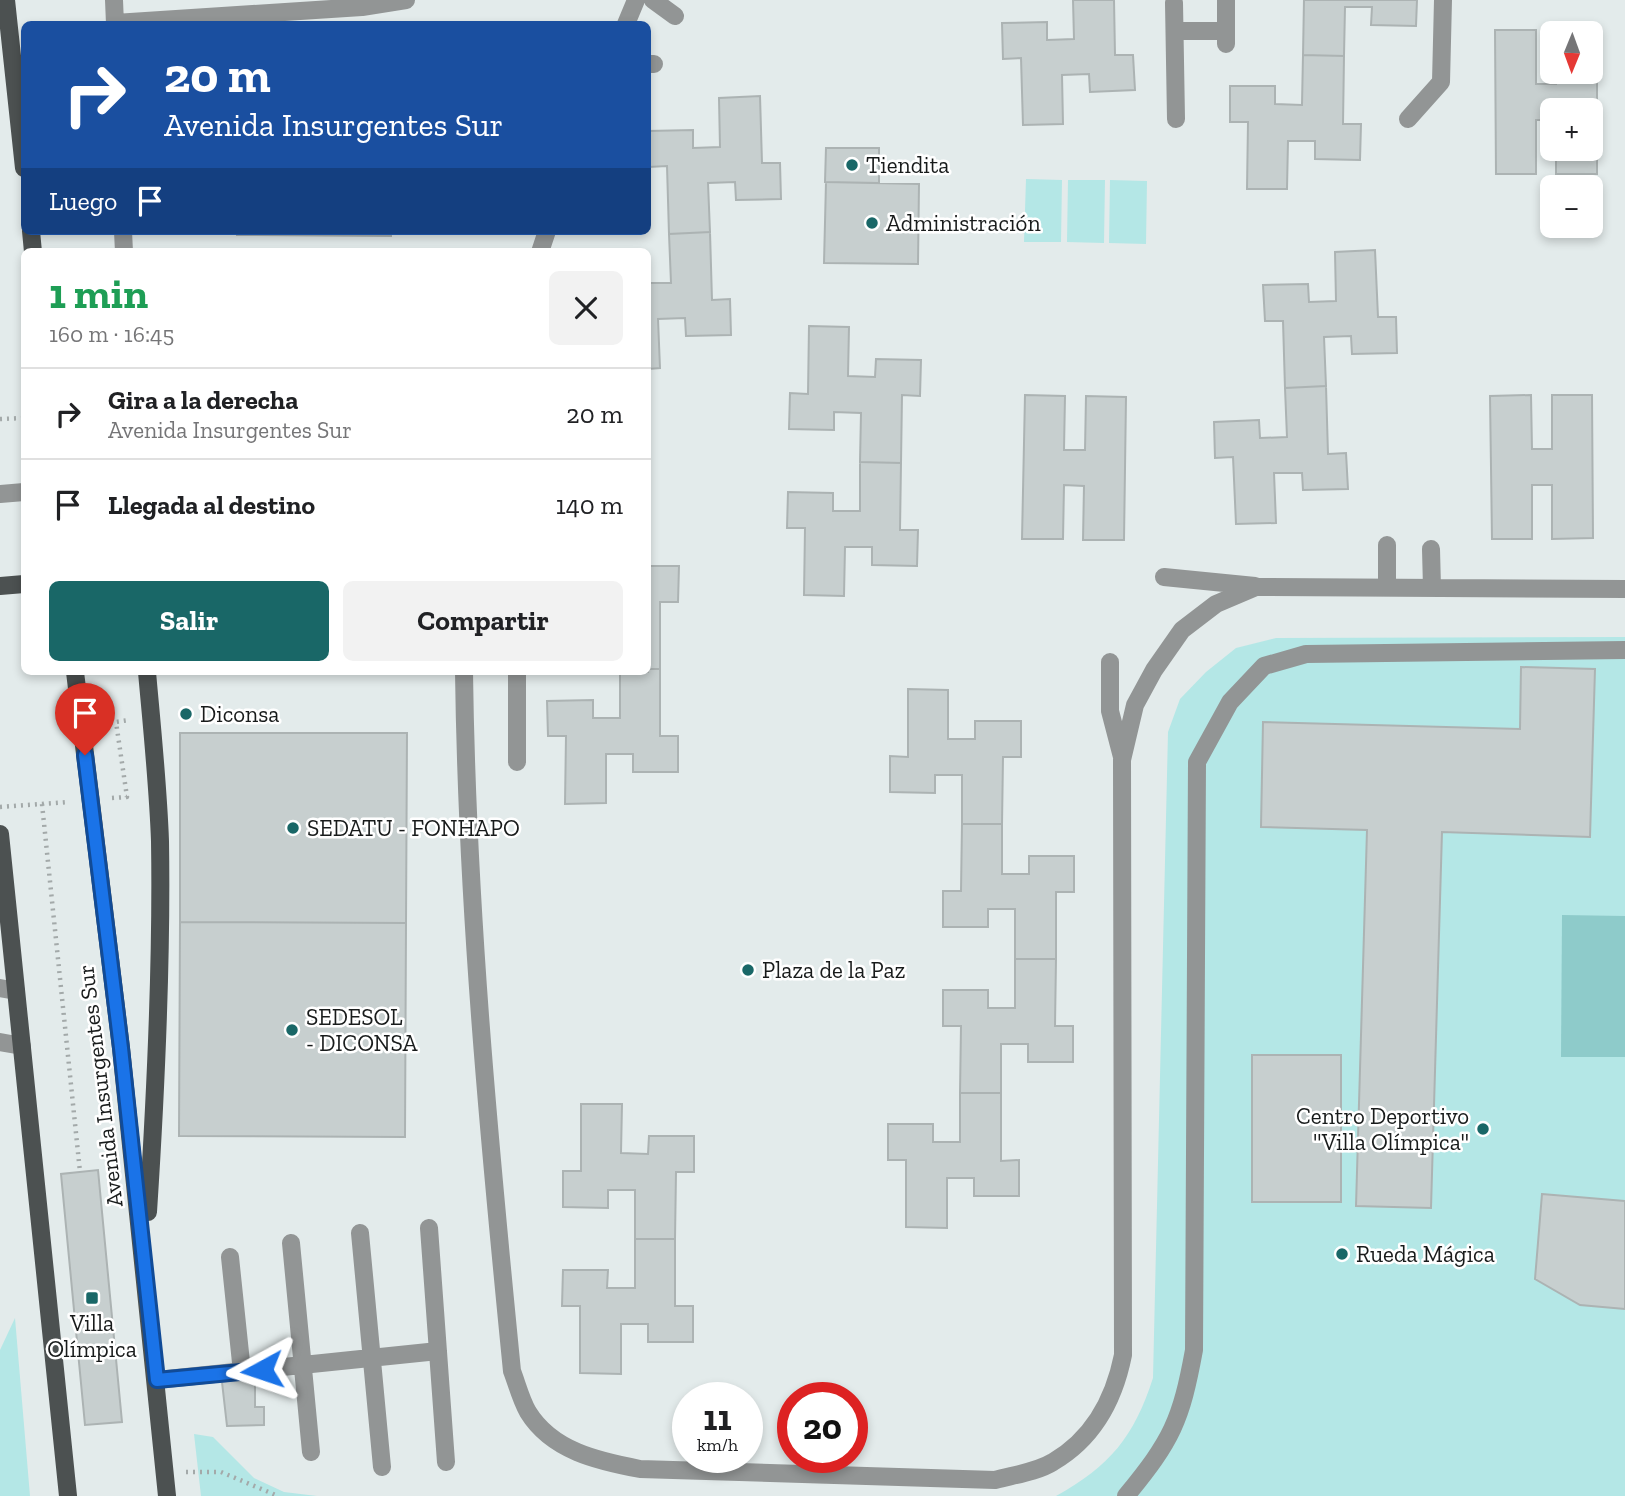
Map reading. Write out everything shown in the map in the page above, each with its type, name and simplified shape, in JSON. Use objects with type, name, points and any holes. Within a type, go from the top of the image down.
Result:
[{"type":"main road","points":[[6,0],[21,141]]},
{"type":"main road","points":[[0,586],[21,584]]},
{"type":"main road","name":"Avenida Insurgentes Sur","points":[[75,675],[145,1261],[167,1496]]},
{"type":"main road","points":[[145,1261],[158,1056],[160,941],[160,838],[147,675]]},
{"type":"main road","points":[[0,834],[8,989],[22,1046],[68,1496]]},
{"type":"street","points":[[114,0],[115,21]]},
{"type":"street","points":[[143,21],[299,4],[362,7],[406,0]]},
{"type":"street","points":[[627,21],[636,0]]},
{"type":"street","points":[[653,0],[675,16]]},
{"type":"street","points":[[1175,31],[1226,37],[1226,0]]},
{"type":"street","points":[[1408,119],[1441,82],[1443,0]]},
{"type":"street","points":[[1174,3],[1176,119]]},
{"type":"street","points":[[0,494],[21,492]]},
{"type":"street","points":[[1387,545],[1387,587]]},
{"type":"street","points":[[1431,549],[1432,588]]},
{"type":"street","points":[[1164,577],[1256,587],[1625,589]]},
{"type":"street","points":[[763,1468],[848,1475],[995,1480],[1052,1463],[1091,1433],[1116,1388],[1124,1355],[1122,761],[1135,705],[1154,670],[1182,630],[1216,604],[1256,587]]},
{"type":"street","points":[[1126,1496],[1163,1451],[1184,1406],[1194,1350],[1197,762],[1230,702],[1264,666],[1306,654],[1625,650]]},
{"type":"street","points":[[1110,663],[1110,711],[1122,761]]},
{"type":"street","points":[[464,675],[465,784],[485,1101],[512,1371],[528,1412],[553,1440],[593,1460],[640,1469],[672,1468]]},
{"type":"street","points":[[517,675],[517,762]]},
{"type":"street","points":[[0,1042],[22,1046]]},
{"type":"street","points":[[429,1228],[446,1462]]},
{"type":"street","points":[[360,1233],[382,1467]]},
{"type":"street","points":[[292,1243],[311,1452]]},
{"type":"street","points":[[230,1257],[242,1372]]},
{"type":"street","points":[[157,1380],[438,1351]]},
{"type":"path","points":[[0,419],[21,418]]},
{"type":"path","points":[[82,727],[151,717]]},
{"type":"path","points":[[103,799],[127,797],[116,722]]},
{"type":"path","points":[[0,807],[79,801]]},
{"type":"path","points":[[42,804],[80,1172]]},
{"type":"path","points":[[165,1471],[221,1472],[278,1496]]},
{"type":"shaded area","points":[[1026,179],[1062,180],[1061,242],[1024,242]]},
{"type":"shaded area","points":[[1068,180],[1105,180],[1104,243],[1067,242]]},
{"type":"shaded area","points":[[1110,180],[1147,181],[1146,244],[1109,243]]},
{"type":"shaded area","name":"Centro Deportivo \"Villa Olímpica\"","points":[[1625,637],[1625,1496],[1056,1496],[1091,1473],[1118,1448],[1146,1399],[1153,1378],[1168,732],[1180,699],[1206,672],[1236,648],[1276,638]],"holes":[[[1252,1055],[1341,1055],[1341,1202],[1252,1202]]]},
{"type":"shaded area","points":[[1562,915],[1625,916],[1625,1057],[1561,1057]]},
{"type":"shaded area","points":[[15,1318],[30,1496],[0,1496],[0,1350]]},
{"type":"shaded area","points":[[194,1434],[213,1437],[254,1478],[284,1492],[317,1496],[201,1496]]},
{"type":"building","points":[[1073,0],[1114,0],[1115,55],[1133,55],[1135,90],[1090,92],[1089,74],[1062,75],[1063,124],[1023,125],[1021,58],[1003,59],[1002,23],[1047,22],[1047,40],[1074,39]]},
{"type":"building","points":[[1304,0],[1417,0],[1416,26],[1371,25],[1372,7],[1345,7],[1344,56],[1303,55]]},
{"type":"building","points":[[1495,30],[1536,30],[1536,84],[1597,84],[1597,98],[1540,98],[1540,120],[1536,120],[1536,174],[1496,174]]},
{"type":"building","points":[[1303,55],[1344,56],[1343,124],[1361,124],[1360,160],[1315,159],[1315,141],[1288,141],[1287,189],[1247,189],[1248,122],[1230,122],[1230,86],[1275,86],[1275,104],[1302,105]]},
{"type":"building","points":[[760,96],[762,163],[780,163],[781,199],[736,200],[735,182],[708,183],[710,232],[669,234],[667,166],[651,167],[651,131],[693,130],[693,148],[720,147],[719,98]]},
{"type":"building","name":"Tiendita","points":[[826,148],[879,148],[879,183],[825,182]]},
{"type":"building","points":[[1556,161],[1597,161],[1597,174],[1556,174]]},
{"type":"building","name":"Administración","points":[[826,182],[919,184],[918,264],[824,263]]},
{"type":"building","points":[[710,232],[712,300],[730,299],[731,335],[686,336],[685,318],[658,319],[660,368],[651,369],[651,283],[671,283],[669,234]]},
{"type":"building","points":[[237,235],[391,235],[391,236]]},
{"type":"building","points":[[1375,250],[1378,317],[1396,317],[1397,353],[1352,354],[1351,336],[1324,337],[1326,386],[1285,388],[1283,321],[1265,321],[1263,285],[1308,284],[1309,302],[1336,301],[1335,252]]},
{"type":"building","points":[[809,326],[849,327],[848,376],[875,377],[876,359],[921,360],[920,396],[902,395],[901,463],[860,462],[861,413],[834,412],[834,430],[789,429],[790,393],[808,394]]},
{"type":"building","points":[[1326,386],[1328,454],[1346,453],[1348,489],[1303,490],[1302,473],[1274,473],[1276,523],[1236,524],[1233,457],[1215,458],[1214,422],[1259,420],[1260,438],[1287,437],[1285,388]]},
{"type":"building","points":[[1025,395],[1065,396],[1064,450],[1085,450],[1086,396],[1126,397],[1124,540],[1083,540],[1084,486],[1064,485],[1063,539],[1022,539]]},
{"type":"building","points":[[1531,395],[1532,449],[1552,449],[1552,395],[1592,395],[1593,538],[1552,539],[1552,485],[1532,485],[1532,539],[1492,539],[1490,396]]},
{"type":"building","points":[[860,462],[901,463],[900,530],[918,530],[917,566],[872,565],[872,547],[845,547],[844,596],[804,595],[805,528],[787,528],[788,492],[833,493],[833,511],[860,511]]},
{"type":"building","points":[[651,566],[679,566],[678,602],[660,602],[660,669],[651,669]]},
{"type":"building","points":[[1521,667],[1595,669],[1590,837],[1442,832],[1431,1208],[1356,1206],[1367,830],[1261,827],[1263,722],[1520,729]]},
{"type":"building","points":[[651,669],[660,669],[660,736],[678,736],[678,772],[633,772],[633,754],[606,754],[606,803],[565,804],[566,736],[548,736],[547,701],[593,700],[593,718],[620,718],[620,675],[651,675]]},
{"type":"building","points":[[908,689],[948,690],[948,739],[975,739],[975,721],[1021,721],[1021,757],[1003,757],[1002,824],[962,824],[962,775],[935,775],[935,793],[890,792],[890,756],[908,757]]},
{"type":"building","name":"SEDATU - FONHAPO","points":[[180,733],[407,733],[406,923],[180,922]]},
{"type":"building","points":[[962,824],[1002,824],[1002,874],[1029,874],[1029,856],[1074,856],[1074,892],[1056,892],[1056,959],[1015,959],[1015,909],[988,909],[988,927],[943,927],[943,891],[961,891]]},
{"type":"building","name":"SEDESOL - DICONSA","points":[[180,922],[406,923],[405,1137],[179,1136]]},
{"type":"building","points":[[1015,959],[1056,959],[1055,1026],[1073,1026],[1073,1062],[1028,1062],[1028,1044],[1001,1044],[1001,1093],[960,1093],[961,1026],[943,1026],[943,990],[988,990],[988,1008],[1015,1008]]},
{"type":"building","points":[[1252,1055],[1341,1055],[1341,1202],[1252,1202]]},
{"type":"building","points":[[960,1093],[1001,1093],[1001,1161],[1019,1160],[1019,1196],[974,1196],[974,1178],[947,1178],[947,1228],[906,1227],[906,1160],[888,1160],[888,1124],[933,1124],[933,1142],[960,1142]]},
{"type":"building","points":[[581,1104],[622,1104],[621,1153],[648,1154],[649,1136],[694,1136],[694,1172],[676,1172],[675,1239],[635,1239],[635,1190],[608,1190],[608,1208],[563,1207],[563,1171],[581,1171]]},
{"type":"building","points":[[98,1170],[122,1422],[85,1425],[61,1174]]},
{"type":"building","points":[[1542,1194],[1625,1201],[1625,1309],[1580,1305],[1535,1279]]},
{"type":"building","points":[[635,1239],[675,1239],[675,1306],[693,1306],[693,1342],[648,1342],[648,1324],[621,1324],[621,1374],[580,1373],[580,1306],[562,1306],[563,1270],[608,1270],[607,1288],[635,1288]]},
{"type":"building","points":[[255,1376],[255,1407],[264,1407],[264,1425],[227,1426],[222,1382]]},
{"type":"place","name":"Tiendita","points":[[852,165]]},
{"type":"place","name":"Administración","points":[[872,223]]},
{"type":"place","name":"Diconsa","points":[[186,714]]},
{"type":"place","name":"SEDATU - FONHAPO","points":[[293,828]]},
{"type":"place","name":"Plaza de la Paz","points":[[748,970]]},
{"type":"place","name":"SEDESOL - DICONSA","points":[[292,1030]]},
{"type":"place","name":"Centro Deportivo \"Villa Olímpica\"","points":[[1483,1129]]},
{"type":"place","name":"Rueda Mágica","points":[[1342,1254]]},
{"type":"place","name":"Villa Olímpica","points":[[92,1298]]},
{"type":"route","points":[[85,755],[121,1048],[157,1380],[262,1370]]}]
